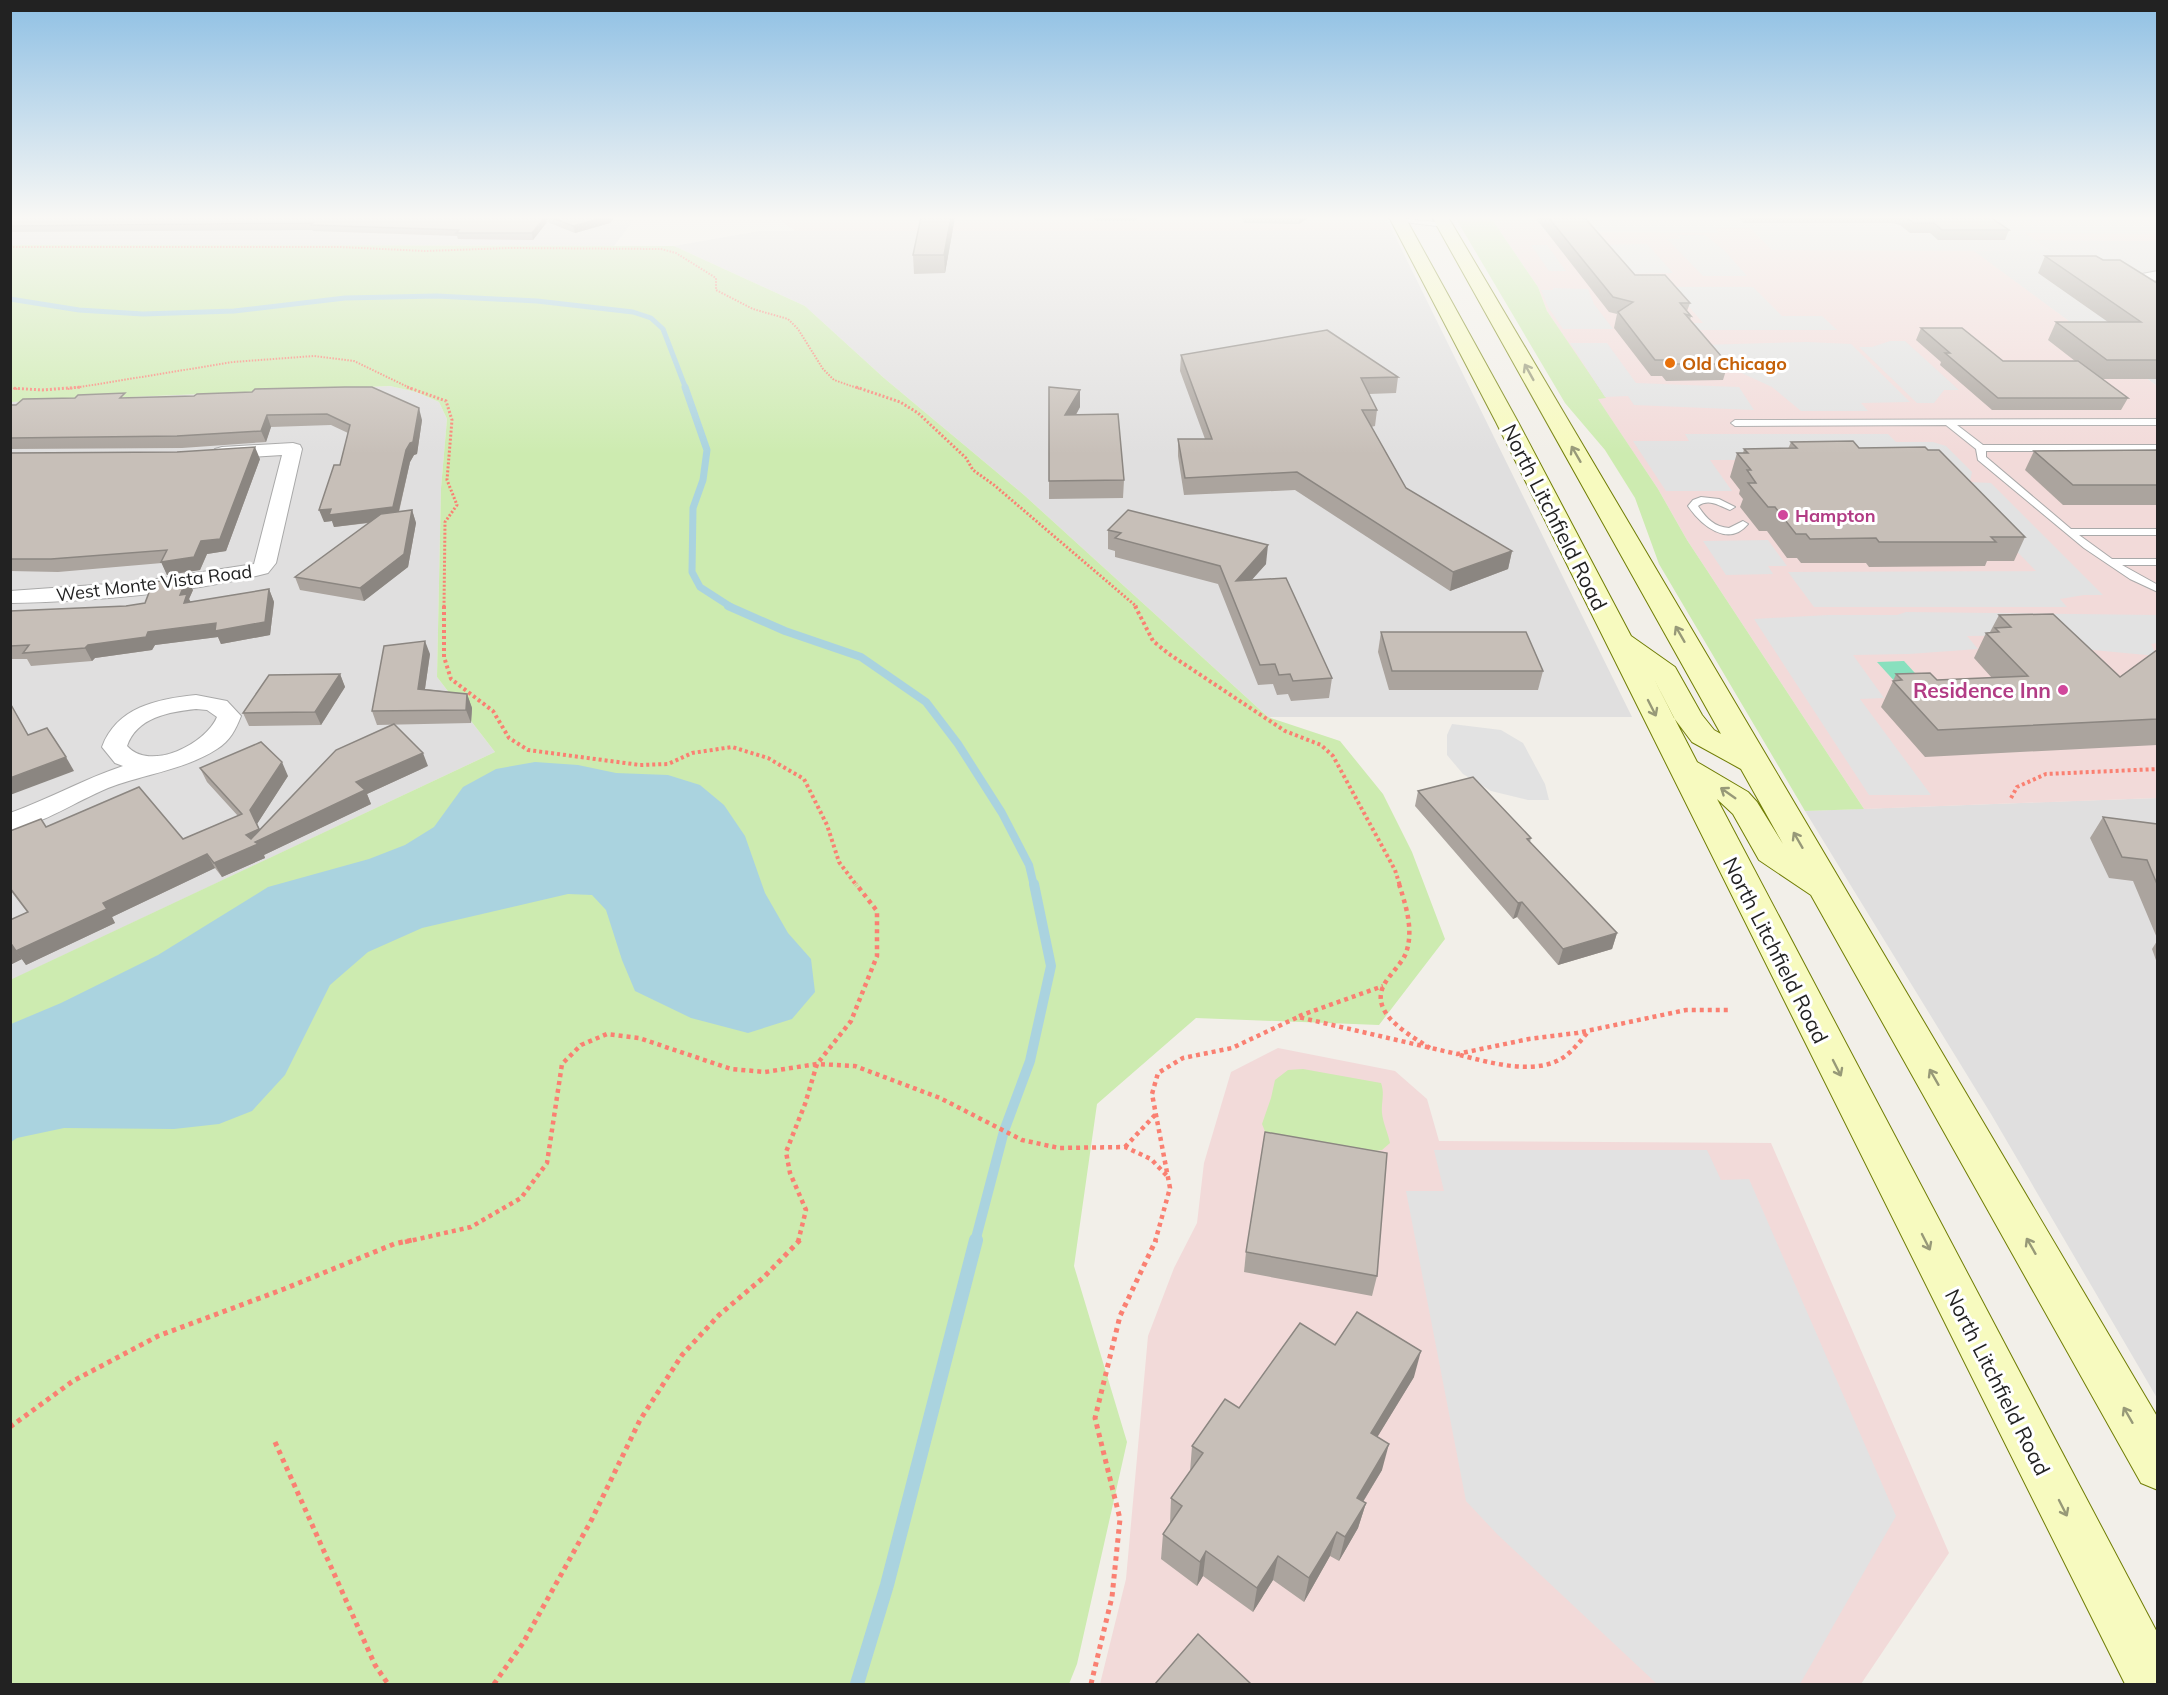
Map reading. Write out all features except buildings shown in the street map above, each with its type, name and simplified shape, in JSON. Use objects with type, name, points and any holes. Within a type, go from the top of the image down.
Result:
[{"type":"main road","name":"North Litchfield Road","points":[[1449,296],[1753,763],[2157,1466]]},
{"type":"main road","name":"North Litchfield Road","points":[[1476,296],[1532,422],[1616,637],[2154,1684]]},
{"type":"main road","points":[[1616,637],[1665,673],[1689,718],[1703,736],[1753,763]]},
{"type":"main road","points":[[1683,767],[1737,799],[1746,808],[1771,852],[1827,891]]},
{"type":"street","name":"West Monte Vista Road","points":[[10,597],[124,590],[212,580],[261,569],[266,563],[293,449],[206,454]]},
{"type":"street","points":[[10,823],[52,807],[98,783],[180,758],[212,743],[228,725],[229,716],[224,708],[212,703],[196,702],[158,709],[125,727],[116,737],[114,747],[118,756],[130,762],[158,763]]},
{"type":"street","points":[[98,783],[116,752]]},
{"type":"lane","points":[[1734,423],[2157,422]]},
{"type":"lane","points":[[1949,423],[1981,448],[2157,448]]},
{"type":"lane","points":[[1981,448],[1981,458],[2069,532],[2128,575],[2157,589]]},
{"type":"lane","points":[[1730,507],[1717,500],[1706,499],[1699,500],[1693,506],[1704,523],[1720,530],[1737,530],[1743,524]]},
{"type":"lane","points":[[2069,532],[2157,531]]},
{"type":"lane","points":[[2110,562],[2157,562]]},
{"type":"path","points":[[728,296],[753,309],[788,320],[798,328],[824,369],[834,380],[900,402],[918,412],[966,458],[973,470],[994,485],[1137,607],[1153,641],[1168,654],[1285,731],[1321,745],[1334,756],[1395,870],[1409,917],[1406,953],[1383,986],[1383,1006],[1397,1027],[1430,1048]]},
{"type":"path","points":[[10,388],[31,391],[56,390],[267,357],[316,356],[352,361],[373,369],[396,383],[431,392],[446,401],[452,420],[447,480],[458,505],[445,522],[444,657],[451,679],[493,711],[509,738],[528,750],[640,765],[668,764],[692,753],[732,747],[768,758],[804,779],[827,825],[838,862],[877,911],[877,956],[873,967],[850,1022],[817,1064],[805,1104],[786,1152],[790,1173],[806,1210],[800,1240],[764,1277],[719,1315],[682,1355],[640,1420],[592,1519],[523,1643],[494,1684]]},
{"type":"path","points":[[2011,798],[2017,787],[2046,774],[2157,769]]},
{"type":"path","points":[[1091,1684],[1112,1597],[1120,1519],[1095,1418],[1120,1316],[1157,1237],[1170,1188],[1152,1094],[1158,1073],[1183,1058],[1232,1048],[1298,1017],[1383,986]]},
{"type":"path","points":[[1457,1054],[1530,1039],[1588,1031],[1686,1010],[1731,1010]]},
{"type":"path","points":[[1298,1017],[1503,1066],[1538,1067],[1568,1055],[1588,1031]]},
{"type":"path","points":[[10,1427],[73,1382],[158,1336],[284,1289],[394,1244],[471,1227],[521,1198],[547,1163],[562,1064],[581,1045],[607,1034],[639,1038],[731,1069],[765,1072],[817,1064],[855,1066],[940,1098],[1022,1140],[1059,1148],[1125,1147],[1152,1159],[1168,1178]]},
{"type":"path","points":[[1125,1147],[1156,1114]]},
{"type":"path","points":[[275,1442],[375,1665],[388,1684]]},
{"type":"shaded area","points":[[783,296],[1425,296],[1632,717],[1268,717],[1024,495],[884,378],[805,306]]},
{"type":"shaded area","points":[[1541,296],[2035,296],[2157,386],[2157,798],[1864,809],[1687,540],[1658,489],[1597,398],[1605,398],[1547,311]]},
{"type":"shaded area","points":[[1544,296],[1591,296],[1613,329],[1563,329]]},
{"type":"shaded area","points":[[1680,296],[1762,296],[1782,316],[1822,316],[1837,330],[1692,330],[1686,323],[1703,323]]},
{"type":"shaded area","points":[[2034,296],[2157,296],[2157,386]]},
{"type":"shaded area","points":[[1890,341],[1905,341],[1959,390],[1944,390],[1934,403],[1917,403],[1859,347],[1872,347]]},
{"type":"shaded area","points":[[1807,342],[1851,344],[1910,402],[1861,403],[1868,411],[1801,411],[1772,387],[1735,370],[1719,370],[1699,345]]},
{"type":"shaded area","points":[[1570,343],[1607,343],[1636,383],[1739,387],[1754,410],[1634,405],[1628,396],[1605,397]]},
{"type":"shaded area","points":[[390,386],[416,392],[439,402],[447,419],[441,488],[437,677],[495,752],[11,980],[10,402]]},
{"type":"shaded area","points":[[1685,434],[1888,434],[1896,442],[1933,442],[1946,446],[1972,472],[1970,482],[1991,483],[2103,595],[2060,599],[2067,607],[1814,607],[1788,572],[2036,571],[1995,529],[1909,459],[1710,460],[1732,491],[1666,491],[1633,441],[1689,441]]},
{"type":"shaded area","points":[[1768,540],[1787,566],[1768,566],[1773,574],[1726,575],[1703,541]]},
{"type":"shaded area","points":[[1906,612],[2157,615],[2157,643],[2151,644],[2157,656],[2061,647],[2053,635],[1967,636],[1978,649],[1853,655],[1884,698],[1860,699],[1931,795],[1869,795],[1754,619],[1828,615],[1897,615]]},
{"type":"shaded area","points":[[1452,724],[1501,730],[1523,743],[1545,784],[1549,800],[1528,800],[1491,791],[1463,774],[1447,755],[1447,735]]},
{"type":"shaded area","points":[[2157,798],[2157,1398],[1991,1114],[1805,811]]},
{"type":"shaded area","points":[[1278,1048],[1395,1071],[1427,1099],[1439,1141],[1771,1143],[1949,1553],[1861,1684],[1100,1684],[1126,1579],[1148,1336],[1174,1268],[1197,1223],[1204,1163],[1231,1072]]},
{"type":"shaded area","points":[[1434,1150],[1707,1150],[1721,1180],[1749,1179],[1896,1516],[1800,1684],[1657,1684],[1497,1534],[1466,1501],[1406,1191],[1444,1191]]},
{"type":"green space","points":[[11,296],[783,296],[805,306],[884,378],[1024,495],[1268,717],[1340,741],[1383,794],[1412,852],[1445,939],[1379,1025],[1196,1018],[1097,1104],[1074,1266],[1127,1442],[1077,1664],[1069,1684],[11,1684],[10,980],[495,752],[437,677],[441,488],[447,419],[439,402],[416,392],[390,386],[11,402]]},
{"type":"green space","points":[[1502,296],[1541,296],[1547,311],[1606,398],[1598,399],[1658,489],[1687,540],[1864,809],[1805,811],[1659,564],[1635,498],[1605,450],[1565,403]]},
{"type":"green space","points":[[1904,661],[1935,695],[1908,696],[1877,662]]},
{"type":"green space","points":[[1303,1069],[1381,1083],[1383,1117],[1390,1143],[1382,1150],[1374,1151],[1266,1134],[1262,1124],[1275,1080],[1288,1070]]},
{"type":"water","points":[[535,762],[578,765],[616,773],[668,775],[700,785],[724,805],[745,836],[765,893],[788,933],[811,959],[815,992],[792,1019],[748,1033],[691,1018],[635,991],[606,910],[592,895],[568,894],[422,928],[368,952],[330,985],[285,1075],[252,1111],[219,1124],[174,1129],[64,1128],[17,1138],[11,1142],[11,1024],[61,1003],[158,955],[268,887],[369,859],[405,845],[434,827],[463,787],[496,769]]},
{"type":"waterway","points":[[10,299],[79,310],[143,314],[234,311],[345,298],[432,296]]},
{"type":"waterway","points":[[439,296],[537,301],[633,312],[651,318],[663,329],[686,389]]},
{"type":"waterway","points":[[685,387],[707,450],[703,480],[693,508],[692,572],[700,587],[731,607]]},
{"type":"waterway","points":[[728,606],[785,631],[861,657],[926,702],[958,744],[1002,813],[1029,865],[1034,886]]},
{"type":"waterway","points":[[975,1242],[1004,1131],[1030,1061],[1051,966],[1034,884]]},
{"type":"waterway","points":[[857,1684],[887,1585],[976,1240]]},
{"type":"place","name":"Old Chicago","points":[[1670,363]]},
{"type":"place","name":"Hampton","points":[[1783,515]]},
{"type":"place","name":"Residence Inn","points":[[2063,690]]}]
